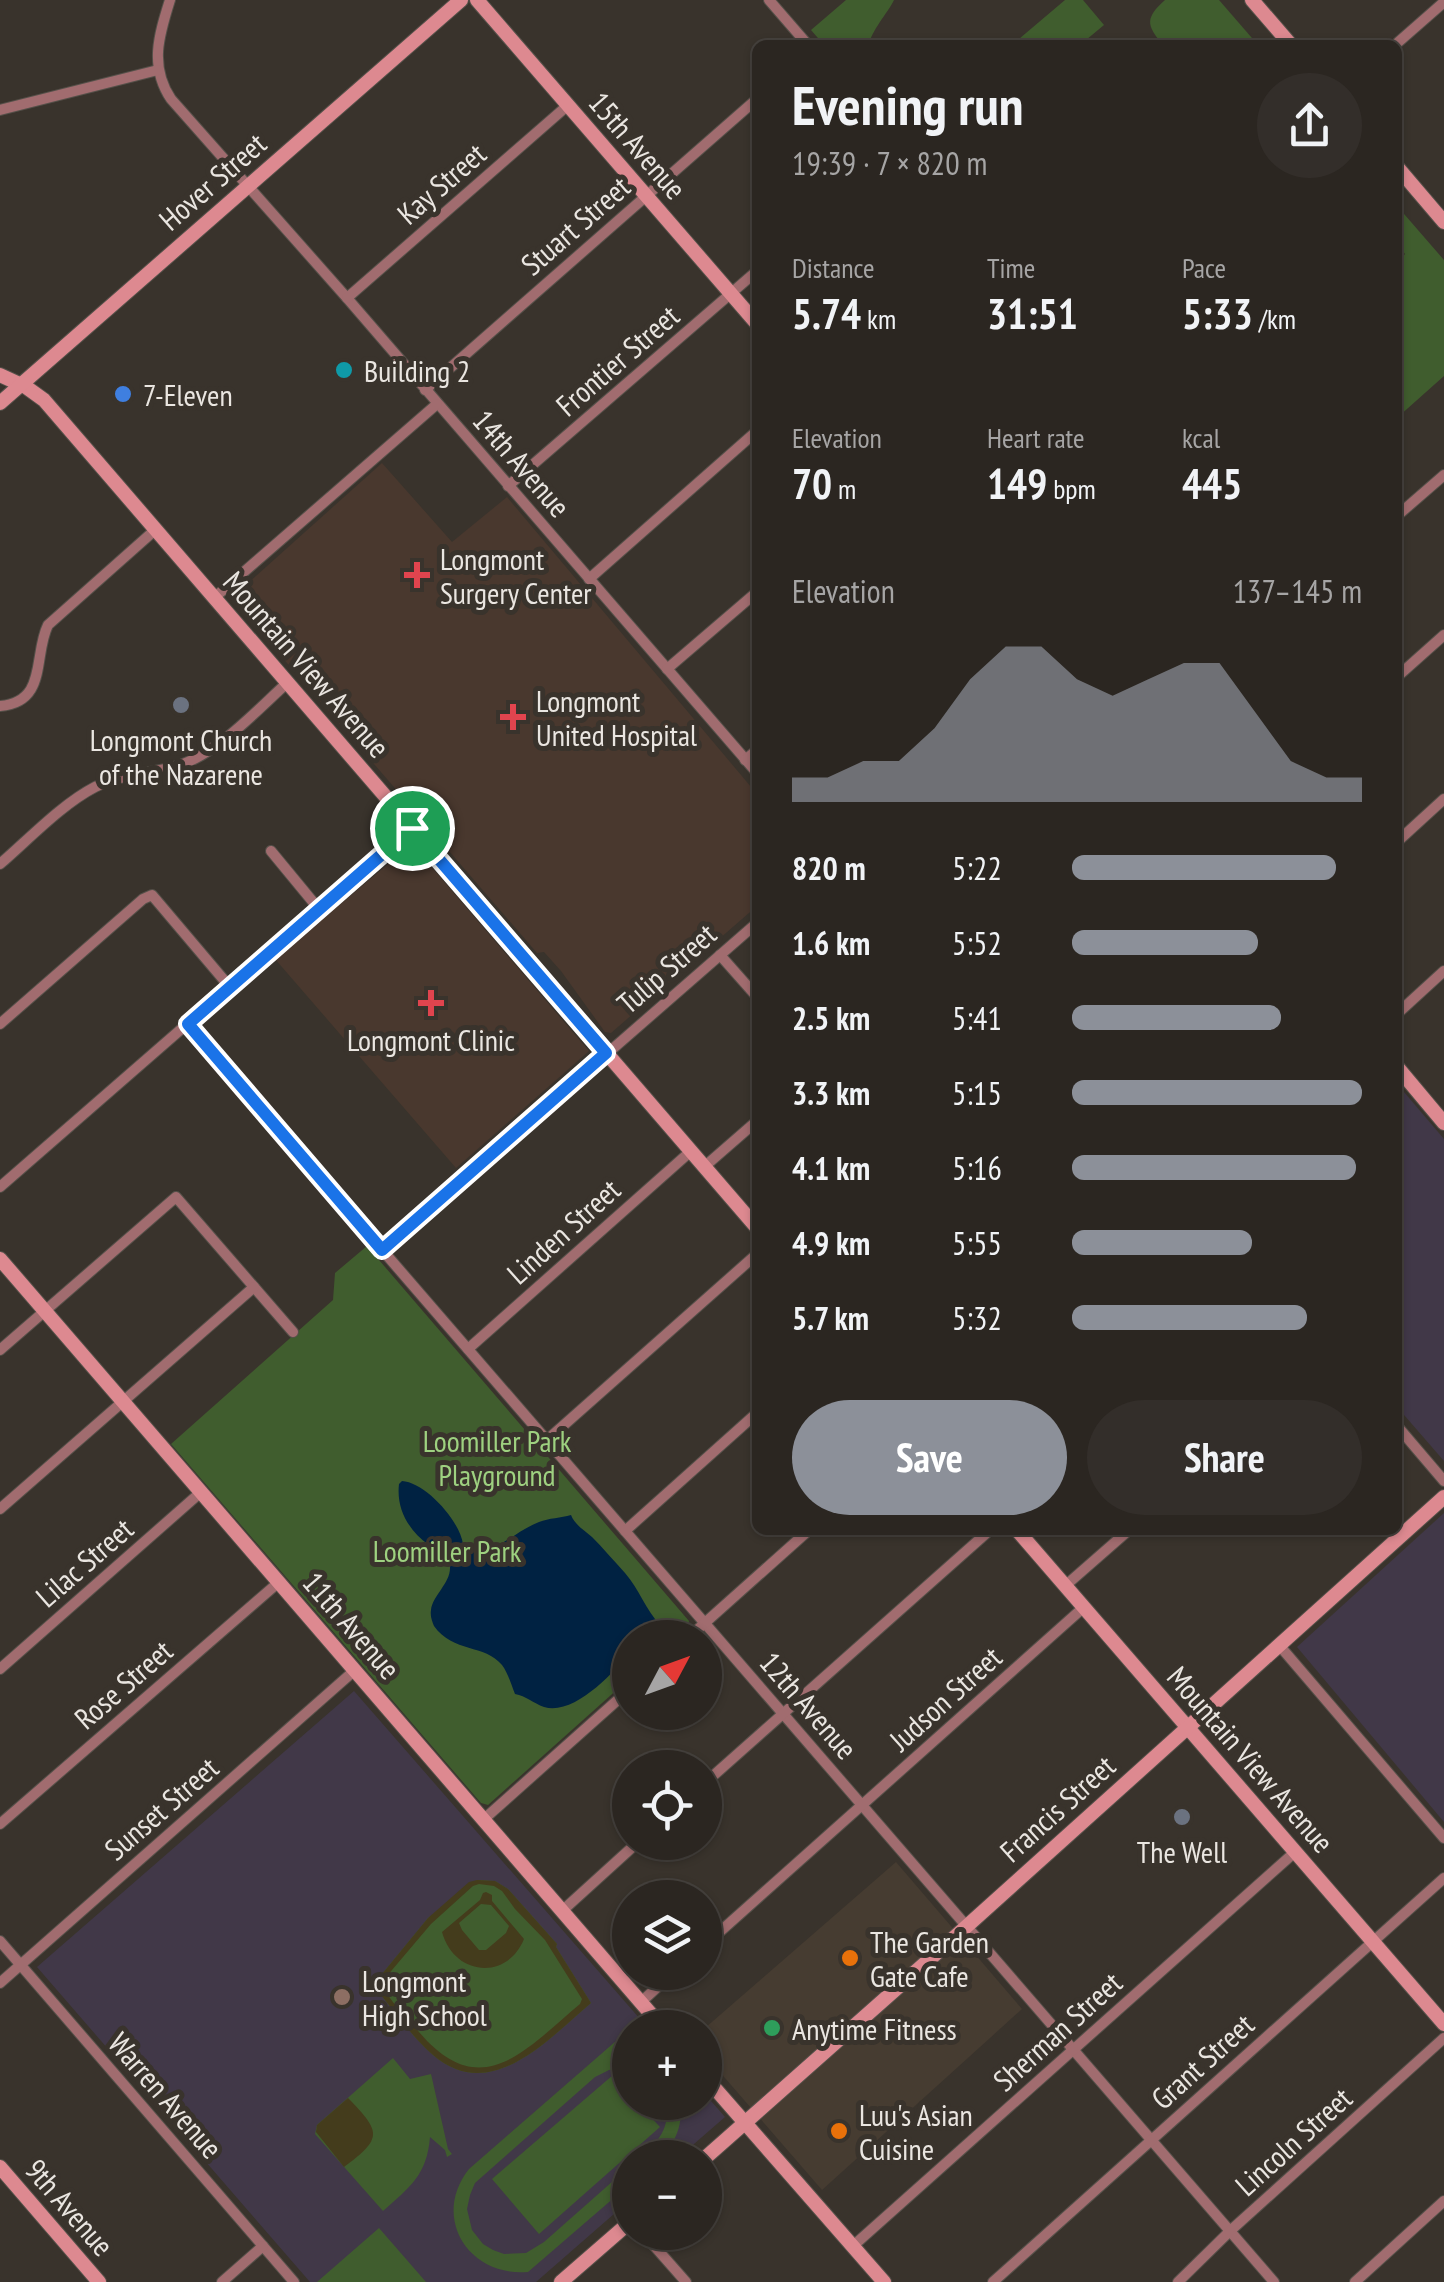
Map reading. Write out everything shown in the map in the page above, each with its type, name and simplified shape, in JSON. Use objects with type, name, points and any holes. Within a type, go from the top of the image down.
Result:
[{"type":"street","points":[[0,110],[158,70],[156,51],[170,0]]},
{"type":"street","name":"Hover Street","points":[[0,403],[461,0]]},
{"type":"street","name":"15th Avenue","points":[[477,0],[752,318]]},
{"type":"street","points":[[770,0],[804,40]]},
{"type":"street","points":[[1252,0],[1287,40]]},
{"type":"street","points":[[1401,40],[1444,2]]},
{"type":"street","name":"14th Avenue","points":[[158,70],[171,99],[752,768]]},
{"type":"street","name":"Stuart Street","points":[[425,390],[752,103]]},
{"type":"street","name":"Kay Street","points":[[347,298],[567,106]]},
{"type":"street","points":[[1402,173],[1444,222]]},
{"type":"street","name":"Frontier Street","points":[[508,486],[752,275]]},
{"type":"street","name":"Mountain View Avenue","points":[[0,376],[44,400],[752,1222]]},
{"type":"street","points":[[214,598],[437,404]]},
{"type":"street","points":[[589,579],[752,435]]},
{"type":"street","points":[[1402,512],[1444,475]]},
{"type":"street","points":[[0,706],[6,707],[26,696],[33,687],[48,624],[155,530]]},
{"type":"street","points":[[667,669],[752,596]]},
{"type":"street","points":[[1402,672],[1444,635]]},
{"type":"street","points":[[0,864],[81,795],[100,784],[176,767],[214,748],[287,683]]},
{"type":"street","points":[[745,760],[752,754]]},
{"type":"street","points":[[1402,837],[1444,799]]},
{"type":"street","points":[[0,1187],[412,828]]},
{"type":"street","points":[[271,851],[318,908]]},
{"type":"street","points":[[0,1024],[142,899],[152,895],[229,986]]},
{"type":"street","name":"Tulip Street","points":[[382,1250],[752,927]]},
{"type":"street","points":[[720,955],[752,991]]},
{"type":"street","points":[[1402,1009],[1444,971]]},
{"type":"street","name":"12th Avenue","points":[[188,1024],[702,1620]]},
{"type":"street","points":[[1402,1073],[1444,1123]]},
{"type":"street","points":[[704,1166],[752,1125]]},
{"type":"street","name":"Linden Street","points":[[468,1349],[690,1151]]},
{"type":"street","points":[[0,1350],[176,1197],[293,1332]]},
{"type":"street","name":"11th Avenue","points":[[0,1258],[647,2010]]},
{"type":"street","points":[[547,1440],[752,1258]]},
{"type":"street","points":[[0,1509],[254,1287]]},
{"type":"street","points":[[626,1531],[752,1417]]},
{"type":"street","points":[[1402,1432],[1444,1480]]},
{"type":"street","name":"Lilac Street","points":[[0,1669],[201,1492]]},
{"type":"street","name":"Francis Street","points":[[1402,1534],[1444,1496]]},
{"type":"street","points":[[706,1620],[802,1535]]},
{"type":"street","points":[[722,1768],[984,1535]]},
{"type":"street","name":"Mountain View Avenue","points":[[1021,1535],[1444,2024]]},
{"type":"street","points":[[1066,1586],[1122,1535]]},
{"type":"street","name":"Francis Street","points":[[722,2143],[1401,1535]]},
{"type":"street","name":"Rose Street","points":[[0,1824],[279,1582]]},
{"type":"street","name":"Judson Street","points":[[722,1931],[1084,1608]]},
{"type":"street","name":"12th Avenue","points":[[722,1643],[1274,2282]]},
{"type":"street","points":[[1279,1645],[1444,1838]]},
{"type":"street","name":"Sunset Street","points":[[0,1983],[355,1670]]},
{"type":"street","points":[[484,1820],[612,1705]]},
{"type":"street","name":"Sherman Street","points":[[852,2246],[1295,1852]]},
{"type":"street","points":[[562,1910],[618,1860]]},
{"type":"street","name":"Grant Street","points":[[993,2282],[1444,1878]]},
{"type":"street","name":"Warren Avenue","points":[[0,1940],[294,2282]]},
{"type":"street","points":[[641,2002],[654,1990]]},
{"type":"street","name":"Lincoln Street","points":[[1178,2282],[1444,2038]]},
{"type":"street","points":[[722,2096],[884,2282]]},
{"type":"street","name":"9th Avenue","points":[[2,2173],[99,2282]]},
{"type":"street","points":[[1355,2282],[1444,2202]]},
{"type":"street","points":[[562,2282],[612,2238]]},
{"type":"street","points":[[222,2282],[263,2246]]},
{"type":"street","points":[[658,2250],[686,2282]]},
{"type":"shaded area","name":"Longmont United Hospital","points":[[382,463],[452,542],[507,497],[752,788],[752,910],[611,1033],[605,1032],[561,971],[544,952],[537,953],[268,641],[237,597]]},
{"type":"shaded area","name":"Longmont Clinic","points":[[406,849],[417,850],[589,1051],[456,1168],[275,959]]},
{"type":"shaded area","points":[[1402,1090],[1444,1139],[1444,1461],[1402,1413]]},
{"type":"shaded area","points":[[1444,1513],[1444,1822],[1297,1647]]},
{"type":"shaded area","name":"Longmont High School","points":[[354,1691],[632,2010],[612,2010],[612,2120],[722,2120],[699,2140],[612,2140],[612,2216],[536,2282],[310,2282],[37,1967]]},
{"type":"shaded area","points":[[896,1862],[1022,2009],[822,2190],[722,2075],[722,2013]]},
{"type":"green space","points":[[846,0],[894,0],[870,40],[820,40],[811,30]]},
{"type":"green space","points":[[1065,0],[1083,0],[1104,25],[1086,40],[1018,40]]},
{"type":"green space","points":[[1165,0],[1219,0],[1254,40],[1159,40],[1150,22]]},
{"type":"green space","points":[[1402,212],[1444,260],[1444,376],[1402,413],[1402,258],[1405,254]]},
{"type":"green space","name":"Loomiller Park","points":[[367,1246],[688,1620],[612,1620],[612,1694],[488,1805],[481,1803],[171,1444],[333,1300],[335,1273]]},
{"type":"green space","points":[[477,1880],[495,1881],[508,1889],[557,1944],[591,2003],[518,2061],[476,2073],[455,2069],[433,2055],[373,1985],[428,1918]]},
{"type":"green space","points":[[612,2044],[612,2070],[595,2077],[475,2183],[470,2195],[467,2209],[472,2230],[483,2244],[504,2254],[526,2253],[612,2182],[612,2200],[528,2272],[488,2265],[462,2240],[455,2224],[454,2206],[458,2187],[469,2169]]},
{"type":"green space","points":[[393,2058],[410,2079],[431,2074],[452,2154],[447,2157],[445,2150],[430,2137],[421,2171],[383,2211],[315,2134],[317,2125]]},
{"type":"green space","points":[[612,2076],[612,2120],[654,2120],[660,2127],[645,2140],[612,2140],[612,2169],[539,2234],[492,2179]]},
{"type":"green space","points":[[666,2120],[680,2120],[674,2140],[657,2140]]},
{"type":"green space","points":[[379,2228],[426,2282],[317,2282]]},
{"type":"sand","points":[[495,1881],[508,1889],[557,1944],[591,2003],[518,2061],[476,2073],[455,2069],[433,2055],[373,1985],[428,1918],[469,1882]],"holes":[[[473,1886],[494,1886],[545,1940],[582,1999],[540,2038],[502,2063],[483,2067],[463,2065],[441,2054],[398,2008],[381,1983],[431,1924]]]},
{"type":"sand","points":[[483,1893],[492,1895],[492,1901],[524,1939],[506,1962],[481,1968],[457,1958],[442,1932],[480,1900]],"holes":[[[481,1904],[491,1905],[509,1926],[486,1950],[479,1950],[459,1923]]]},
{"type":"sand","points":[[348,2098],[367,2119],[373,2134],[366,2149],[344,2167],[316,2132],[317,2125]]},
{"type":"water","points":[[411,1483],[431,1495],[455,1525],[463,1544],[475,1548],[494,1547],[539,1522],[571,1515],[625,1573],[656,1620],[612,1620],[612,1672],[580,1699],[556,1708],[515,1694],[504,1668],[495,1658],[450,1641],[434,1626],[431,1610],[450,1566],[444,1554],[422,1539],[405,1519],[399,1484]]},
{"type":"place","name":"Building 2","points":[[344,370]]},
{"type":"place","name":"7-Eleven","points":[[123,394]]},
{"type":"place","name":"Longmont Surgery Center","points":[[417,575]]},
{"type":"place","name":"Longmont Church of the Nazarene","points":[[181,705]]},
{"type":"place","name":"Longmont United Hospital","points":[[513,717]]},
{"type":"place","name":"Longmont Clinic","points":[[431,1003]]},
{"type":"place","name":"The Well","points":[[1182,1817]]},
{"type":"place","name":"The Garden Gate Cafe","points":[[850,1958]]},
{"type":"place","name":"Longmont High School","points":[[342,1997]]},
{"type":"place","name":"Anytime Fitness","points":[[772,2028]]},
{"type":"place","name":"Luu's Asian Cuisine","points":[[839,2131]]},
{"type":"route","points":[[412,828],[606,1053],[382,1250],[188,1024],[412,828]]},
{"type":"park label","name":"Loomiller Park Playground","points":[[497,1457]]}]
